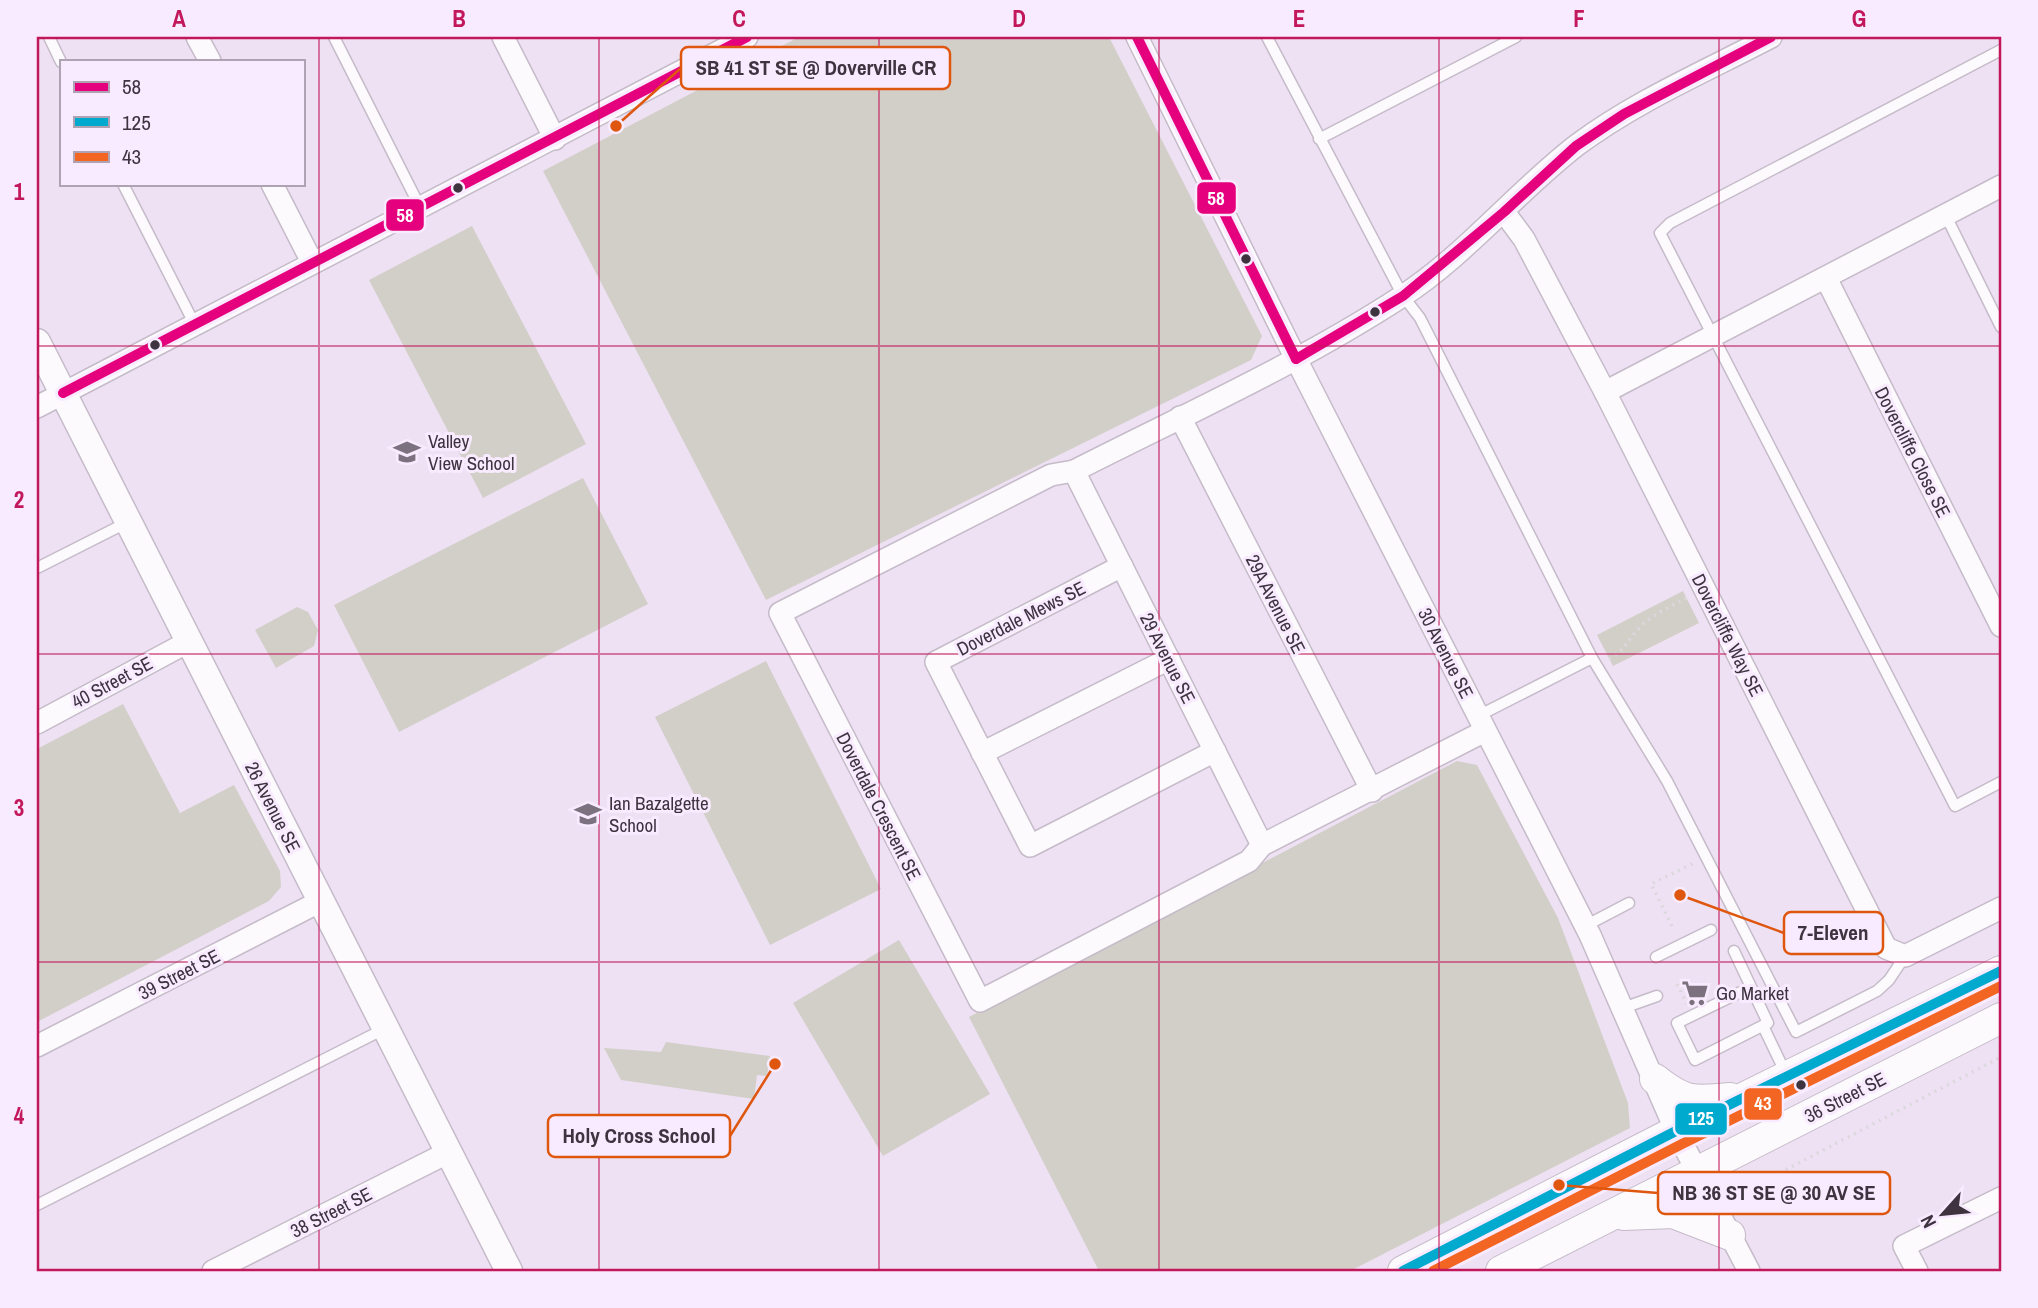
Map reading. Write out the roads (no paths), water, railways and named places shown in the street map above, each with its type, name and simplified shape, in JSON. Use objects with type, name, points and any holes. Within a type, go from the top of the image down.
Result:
[{"type":"main road","points":[[1403,1271],[1676,1131],[2001,971]]},
{"type":"main road","name":"36 Street SE","points":[[1501,1271],[2001,1017]]},
{"type":"main road","points":[[1655,1079],[1679,1098],[1696,1101],[1747,1096]]},
{"type":"main road","points":[[1613,1215],[1673,1213],[1730,1235]]},
{"type":"street","points":[[197,37],[208,60]]},
{"type":"street","points":[[503,37],[555,139]]},
{"type":"street","points":[[37,407],[747,37]]},
{"type":"street","name":"30 Avenue SE","points":[[1137,37],[1296,359],[1585,926],[1676,1131],[1749,1271]]},
{"type":"street","points":[[1296,359],[1403,296],[1504,212],[1576,146],[1624,114],[1770,37]]},
{"type":"street","points":[[273,186],[313,262]]},
{"type":"street","points":[[1605,393],[2001,186]]},
{"type":"street","name":"Dovercliffe Way SE","points":[[1504,212],[1524,239],[1605,393],[1886,948],[1905,956]]},
{"type":"street","name":"Dovercliffe Close SE","points":[[1826,278],[2001,626]]},
{"type":"street","name":"26 Avenue SE","points":[[37,342],[509,1271]]},
{"type":"street","name":"Doverdale Crescent SE","points":[[1296,359],[1074,471],[1051,475],[780,613],[980,1001],[1250,861],[1262,845],[1371,791],[1482,723]]},
{"type":"street","name":"29A Avenue SE","points":[[1180,417],[1371,791]]},
{"type":"street","name":"29 Avenue SE","points":[[1074,471],[1262,845]]},
{"type":"street","name":"Doverdale Mews SE","points":[[1122,566],[936,662],[1030,846],[1215,751]]},
{"type":"street","name":"40 Street SE","points":[[37,723],[188,642]]},
{"type":"street","points":[[982,753],[1169,659]]},
{"type":"street","name":"39 Street SE","points":[[37,1046],[321,901]]},
{"type":"street","points":[[1905,956],[2001,908]]},
{"type":"street","name":"38 Street SE","points":[[213,1271],[449,1152]]},
{"type":"street","points":[[1917,1271],[1903,1246],[2001,1198]]},
{"type":"lane","points":[[48,37],[60,60]]},
{"type":"lane","points":[[334,37],[421,209]]},
{"type":"lane","points":[[1267,37],[1403,296],[1420,318],[1594,662],[1667,781],[1796,1032],[1877,991],[1889,980],[1905,956]]},
{"type":"lane","points":[[1319,139],[1516,37]]},
{"type":"lane","points":[[2001,50],[1671,223],[1660,233],[1955,806],[2001,782]]},
{"type":"lane","points":[[124,186],[195,325]]},
{"type":"lane","points":[[1946,216],[2001,327]]},
{"type":"lane","points":[[37,568],[128,522]]},
{"type":"lane","points":[[1482,723],[1594,662]]},
{"type":"lane","points":[[1585,926],[1629,903]]},
{"type":"lane","points":[[1656,957],[1712,930]]},
{"type":"lane","points":[[1734,951],[1749,988],[1768,1023],[1740,1033],[1695,1059],[1677,1023],[1704,1014],[1749,988]]},
{"type":"lane","points":[[1623,1008],[1657,996]]},
{"type":"lane","points":[[1763,1026],[1787,1077]]},
{"type":"lane","points":[[37,1205],[386,1028]]},
{"type":"place","name":"SB 41 ST SE @ Doverville CR","points":[[616,126]]},
{"type":"place","name":"Valley View School","points":[[407,452]]},
{"type":"place","name":"Ian Bazalgette School","points":[[588,814]]},
{"type":"place","name":"7-Eleven","points":[[1680,895]]},
{"type":"place","name":"Go Market","points":[[1695,993]]},
{"type":"place","name":"Holy Cross School","points":[[775,1064]]},
{"type":"place","name":"NB 36 ST SE @ 30 AV SE","points":[[1559,1185]]}]
